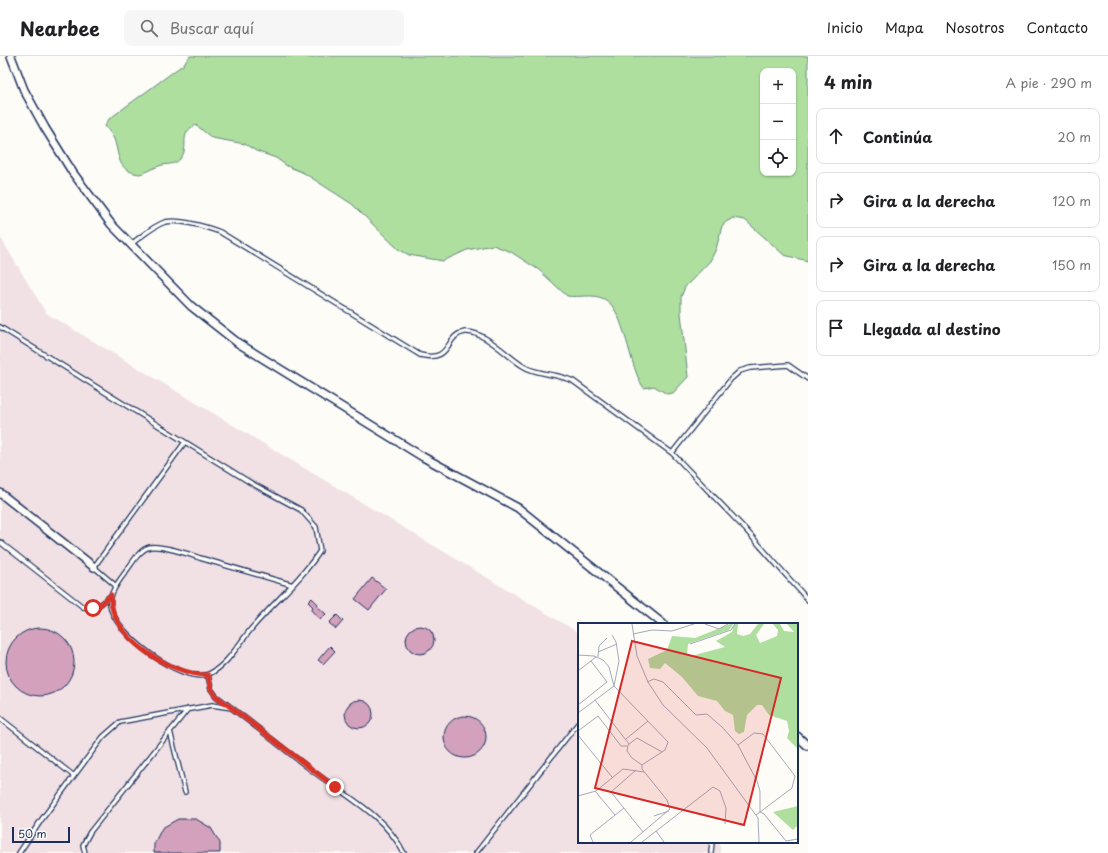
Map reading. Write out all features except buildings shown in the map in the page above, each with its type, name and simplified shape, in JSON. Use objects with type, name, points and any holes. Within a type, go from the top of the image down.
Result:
[{"type":"street","points":[[11,56],[24,90],[49,134],[78,179],[111,224],[184,300],[238,342],[423,457],[518,508],[662,623]]},
{"type":"street","points":[[0,493],[94,567]]},
{"type":"street","points":[[798,737],[808,746]]},
{"type":"lane","points":[[130,244],[157,226],[174,221],[220,232],[420,354],[430,357],[437,356],[443,353],[457,335],[466,332],[476,333],[487,339],[524,367],[535,371],[562,376],[572,381],[672,453],[746,530],[808,600]]},
{"type":"lane","points":[[0,327],[251,483],[301,510],[316,528],[320,551],[308,569],[252,628],[231,655],[208,675],[195,675],[176,669],[151,656],[118,624],[110,606],[111,595]]},
{"type":"lane","points":[[672,453],[740,371],[750,368],[788,365],[808,378]]},
{"type":"lane","points":[[116,586],[94,567],[185,442]]},
{"type":"lane","points":[[0,542],[83,607],[93,608],[100,605],[111,595],[137,556],[150,547],[172,550],[293,585]]},
{"type":"lane","points":[[208,675],[211,689],[216,696],[311,770],[371,813],[394,836],[404,853]]},
{"type":"lane","points":[[19,853],[103,737],[120,722],[212,705],[232,708]]},
{"type":"lane","points":[[85,853],[83,845],[90,832],[188,709]]},
{"type":"lane","points":[[0,718],[74,776]]},
{"type":"lane","points":[[476,853],[578,723]]},
{"type":"lane","points":[[170,731],[185,792]]},
{"type":"lane","points":[[711,853],[712,843]]},
{"type":"shaded area","points":[[0,237],[46,313],[578,632],[578,843],[720,843],[720,853],[0,853]]},
{"type":"green space","points":[[190,56],[305,56],[310,58],[317,56],[808,56],[808,261],[784,255],[745,220],[733,218],[726,222],[722,226],[716,249],[710,261],[685,287],[681,297],[681,313],[688,377],[673,393],[667,394],[654,386],[644,388],[634,367],[622,326],[611,305],[600,297],[567,296],[539,270],[511,252],[493,245],[467,250],[443,261],[409,255],[398,249],[352,204],[304,173],[287,166],[276,158],[256,151],[245,144],[212,138],[196,125],[190,128],[185,136],[183,154],[178,161],[173,164],[159,166],[145,173],[139,174],[132,172],[126,169],[120,161],[113,137],[105,126],[109,119],[184,64]]},
{"type":"route","points":[[93,608],[100,605],[111,595],[110,606],[118,624],[151,656],[176,669],[195,675],[208,675],[208,682],[216,696],[335,787]]}]
